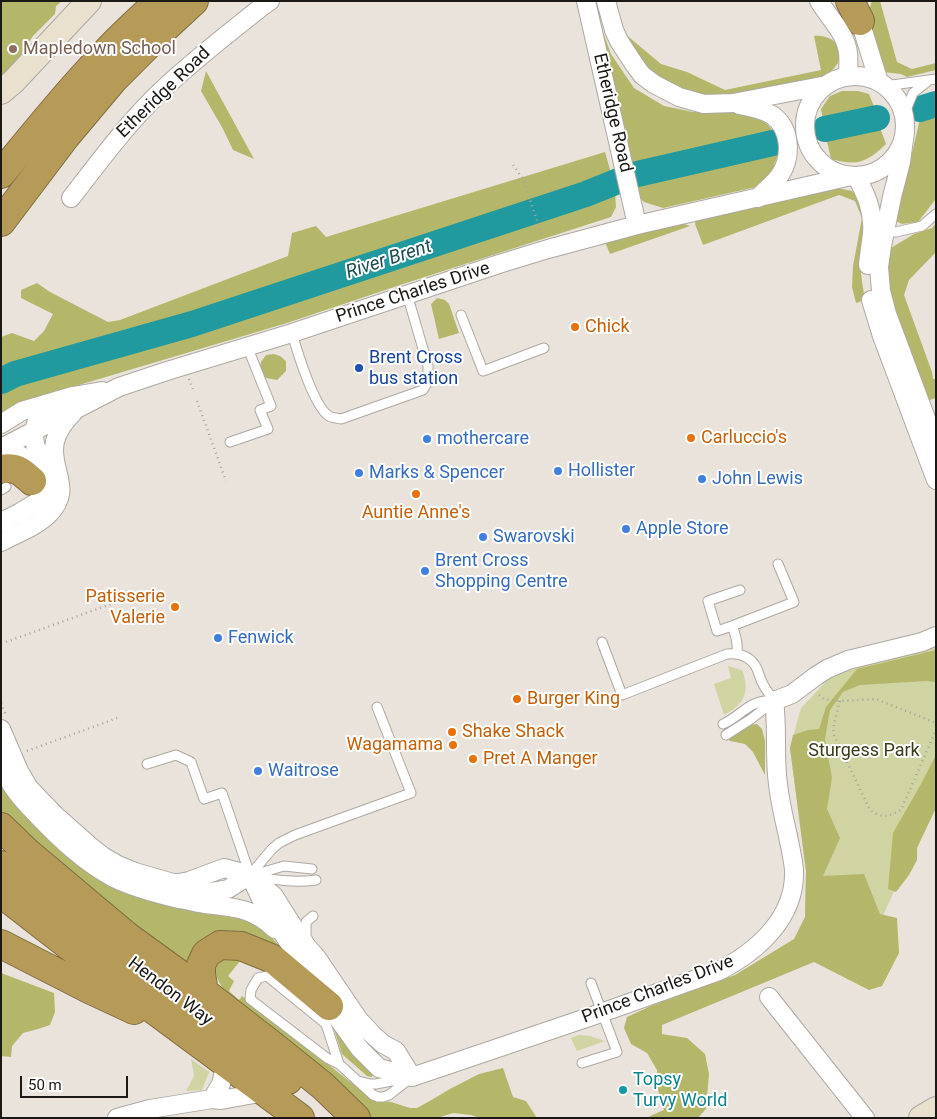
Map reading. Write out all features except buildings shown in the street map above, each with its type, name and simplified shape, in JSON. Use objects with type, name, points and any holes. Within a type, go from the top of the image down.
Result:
[{"type":"highway","points":[[1,174],[68,92],[125,33],[160,1]]},
{"type":"highway","points":[[1,222],[71,130],[113,80],[194,1]]},
{"type":"highway","points":[[1,828],[128,937],[272,1044],[323,1086],[356,1118]]},
{"type":"highway","points":[[1,857],[29,886]]},
{"type":"highway","name":"Hendon Way","points":[[1,865],[68,917],[340,1118]]},
{"type":"highway","name":"Hendon Way","points":[[1,893],[100,970],[300,1118]]},
{"type":"highway","points":[[1,907],[100,970]]},
{"type":"highway","points":[[1,944],[89,989],[190,1036]]},
{"type":"highway","points":[[204,992],[201,965],[206,954],[220,945],[241,946],[273,959],[329,1006]]},
{"type":"street","points":[[1,92],[13,82],[89,1]]},
{"type":"street","name":"Etheridge Road","points":[[71,198],[111,146],[159,94],[213,46],[270,1]]},
{"type":"street","points":[[606,1],[610,19],[619,42],[642,75],[667,91],[691,101],[704,104],[733,103],[827,85]]},
{"type":"street","points":[[819,1],[825,12],[850,15]]},
{"type":"street","name":"Etheridge Road","points":[[588,5],[637,225]]},
{"type":"street","points":[[848,77],[850,15]]},
{"type":"street","points":[[850,15],[882,84]]},
{"type":"street","points":[[905,123],[901,146],[893,159],[881,169],[867,175],[854,176],[836,172],[823,165],[813,153],[806,134],[806,116],[810,104],[827,85],[837,80],[848,77],[864,77],[882,84],[897,99],[905,123],[901,162],[892,196],[868,261],[869,288],[872,307],[936,480]]},
{"type":"street","points":[[733,103],[774,112],[806,134]]},
{"type":"street","points":[[758,198],[779,177],[785,167],[789,146],[780,122],[760,109]]},
{"type":"street","name":"Prince Charles Drive","points":[[758,198],[784,182],[799,162],[804,150],[806,134]]},
{"type":"street","points":[[854,176],[870,207],[872,219],[879,231],[880,285],[887,314],[936,445]]},
{"type":"street","name":"Prince Charles Drive","points":[[1,449],[36,428],[119,387],[407,294],[548,249],[637,225],[854,176]]},
{"type":"street","points":[[1,426],[22,411],[74,396],[119,387]]},
{"type":"street","points":[[1,522],[44,498],[46,492],[45,479],[34,440],[37,419],[50,403]]},
{"type":"street","name":"Prince Charles Drive","points":[[1,542],[48,516],[59,500],[62,490],[55,459],[55,444],[57,436],[66,420],[75,410]]},
{"type":"street","points":[[1,426],[25,422],[45,433],[55,459]]},
{"type":"street","points":[[1,449],[26,459],[29,464],[10,482],[34,490],[27,508]]},
{"type":"street","points":[[774,700],[792,694],[827,669],[848,660],[922,642],[936,636]]},
{"type":"street","name":"Prince Charles Drive","points":[[412,1077],[719,971],[747,955],[770,933],[785,911],[792,891],[794,870],[777,781],[774,700]]},
{"type":"street","points":[[5,725],[19,771],[29,788],[85,850],[96,868],[131,885],[205,904],[246,910],[267,922],[286,940]]},
{"type":"street","points":[[1,764],[10,783],[46,825],[85,850],[118,865],[172,883],[189,881],[224,868],[250,876],[274,896],[303,942],[317,958],[359,1020],[374,1036],[396,1051],[412,1077]]},
{"type":"street","points":[[178,898],[228,889],[250,876]]},
{"type":"street","points":[[250,876],[262,901],[286,940],[360,1049],[379,1068],[412,1077]]},
{"type":"street","points":[[769,996],[865,1118]]},
{"type":"street","points":[[212,1099],[221,1084],[226,1063]]},
{"type":"street","points":[[118,1118],[150,1109],[212,1099],[222,1100],[265,1092]]},
{"type":"street","points":[[921,1118],[936,1109]]},
{"type":"lane","points":[[882,84],[932,79]]},
{"type":"lane","points":[[905,123],[913,92],[932,79]]},
{"type":"lane","points":[[879,231],[896,232],[922,226],[936,214]]},
{"type":"lane","points":[[292,332],[305,375],[322,410],[330,416],[340,419],[422,390],[428,381],[428,366],[407,294]]},
{"type":"lane","points":[[461,315],[482,371],[544,348]]},
{"type":"lane","points":[[230,442],[268,429],[260,410],[271,406],[247,346]]},
{"type":"lane","points":[[740,590],[708,601],[717,631],[794,602],[778,564]]},
{"type":"lane","points":[[732,626],[736,635],[737,653]]},
{"type":"lane","points":[[602,642],[622,695],[727,654],[737,653],[751,660],[757,668],[764,686],[774,700]]},
{"type":"lane","points":[[722,724],[730,721],[756,702],[774,700]]},
{"type":"lane","points":[[726,735],[751,719],[774,700]]},
{"type":"lane","points":[[250,876],[278,843],[411,793],[377,707]]},
{"type":"lane","points":[[147,764],[176,755],[192,762],[204,799],[222,792],[250,876]]},
{"type":"lane","points":[[250,876],[284,866],[312,869]]},
{"type":"lane","points":[[250,876],[284,882],[316,880]]},
{"type":"lane","points":[[313,916],[306,922],[306,936],[317,958]]},
{"type":"lane","points":[[339,1064],[326,1024],[267,976],[258,978],[251,990],[250,999],[328,1058],[339,1064],[372,1095],[389,1096],[412,1077]]},
{"type":"lane","points":[[582,1064],[617,1052],[591,983]]},
{"type":"lane","points":[[358,1081],[376,1084],[412,1077]]},
{"type":"path","points":[[512,165],[523,179],[543,240]]},
{"type":"path","points":[[197,401],[226,481]]},
{"type":"path","points":[[6,642],[122,600]]},
{"type":"path","points":[[807,682],[824,699],[840,701],[876,699],[936,722]]},
{"type":"path","points":[[840,701],[834,724],[834,733],[870,810],[880,816],[889,816],[901,810],[936,730]]},
{"type":"path","points":[[1,703],[5,725]]},
{"type":"path","points":[[22,753],[120,717]]},
{"type":"green space","name":"Mapledown School","points":[[1,1],[62,1],[56,6],[55,14],[33,36],[16,62],[1,78]]},
{"type":"green space","points":[[872,1],[880,1],[897,62],[912,69],[936,63],[936,70],[907,77],[901,74],[883,72],[867,17]]},
{"type":"green space","points":[[595,10],[611,54],[634,88],[664,106],[693,112],[740,113],[756,117],[767,124],[774,132],[628,166]]},
{"type":"green space","points":[[624,33],[661,64],[687,72],[725,90],[821,70],[814,36],[823,36],[830,39],[842,49],[838,63],[827,77],[713,100],[675,90],[655,75],[636,56]]},
{"type":"green space","points":[[206,71],[254,159],[233,150],[201,91]]},
{"type":"green space","points":[[842,91],[858,91],[869,94],[875,109],[823,120],[821,109],[830,96]]},
{"type":"green space","points":[[936,115],[935,200],[918,222],[902,224],[896,221],[920,119]]},
{"type":"green space","points":[[879,125],[886,144],[873,155],[867,159],[854,162],[831,159],[826,137]]},
{"type":"green space","points":[[605,152],[611,173],[574,188],[189,318],[14,369],[1,376],[1,337],[12,333],[34,341],[44,331],[53,314],[21,298],[21,290],[37,283],[50,292],[108,322],[120,320],[288,256],[292,233],[316,226],[326,237]]},
{"type":"green space","points":[[779,152],[771,174],[756,187],[663,208],[644,202],[636,194],[632,183]]},
{"type":"green space","points":[[837,188],[852,191],[861,200],[867,217],[860,262],[865,300],[856,303],[852,287],[853,266],[862,218],[855,201],[839,195],[703,245],[695,224],[697,216]]},
{"type":"green space","points":[[615,192],[616,207],[611,217],[287,323],[32,399],[1,412],[1,387],[16,379],[228,320],[528,216]]},
{"type":"green space","points":[[682,223],[690,226],[610,254],[605,242],[630,234]]},
{"type":"green space","points":[[936,223],[936,252],[909,280],[904,295],[933,379],[936,379],[936,398],[924,402],[915,379],[885,274],[891,248],[914,234],[932,228]]},
{"type":"green space","points":[[437,298],[445,300],[449,304],[459,333],[439,339],[431,304]]},
{"type":"green space","points":[[274,354],[286,361],[286,371],[277,380],[266,378],[259,369],[266,355]]},
{"type":"green space","name":"Sturgess Park","points":[[936,646],[936,798],[864,958],[794,940],[805,917],[806,871],[790,748],[801,708],[834,673]]},
{"type":"green space","points":[[936,650],[936,682],[860,685],[843,692],[830,710],[825,739],[832,778],[827,809],[840,838],[823,876],[864,874],[880,914],[897,918],[899,953],[882,986],[869,990],[814,962],[662,1025],[662,1034],[687,1038],[705,1054],[709,1074],[706,1109],[698,1118],[650,1118],[650,1116],[664,1110],[658,1090],[657,1070],[647,1053],[631,1044],[624,1028],[627,1017],[653,1005],[735,975],[794,939],[805,917],[806,871],[790,748],[793,735],[819,729],[826,707],[857,669]]},
{"type":"green space","points":[[728,666],[742,670],[746,689],[741,701],[735,708],[724,715],[714,684],[731,678]]},
{"type":"green space","points":[[757,724],[762,729],[765,741],[765,775],[753,752],[745,744],[730,741],[729,739],[751,725]]},
{"type":"green space","points":[[936,755],[936,808],[917,848],[917,860],[909,875],[896,892],[888,889],[893,833]]},
{"type":"green space","points":[[1,786],[45,835],[261,925],[280,947],[274,953],[204,942],[188,962],[151,942],[1,819]]},
{"type":"green space","points":[[221,955],[261,960],[332,1023],[258,965],[240,961],[228,976],[234,981],[229,991],[239,1000],[242,996],[373,1100],[417,1108],[479,1074],[503,1068],[513,1097],[526,1101],[537,1118],[480,1118],[453,1113],[437,1118],[372,1118],[366,1115],[229,998],[219,982],[216,972]]},
{"type":"green space","points":[[1,973],[54,993],[55,1012],[50,1025],[23,1033],[12,1046],[11,1057],[1,1056]]},
{"type":"green space","points":[[332,1023],[373,1074],[372,1077],[367,1076],[342,1054]]},
{"type":"green space","points":[[579,1035],[605,1041],[577,1051],[571,1038]]},
{"type":"green space","points":[[191,1059],[209,1072],[202,1090],[186,1091],[194,1076]]},
{"type":"waterway","name":"River Brent","points":[[920,109],[936,104]]},
{"type":"waterway","name":"River Brent","points":[[825,129],[877,118]]},
{"type":"waterway","name":"River Brent","points":[[1,381],[15,374],[192,324],[586,194],[633,175],[777,142]]},
{"type":"place","name":"Mapledown School","points":[[13,49]]},
{"type":"place","name":"Chick","points":[[575,327]]},
{"type":"place","name":"Brent Cross bus station","points":[[359,368]]},
{"type":"place","name":"Carluccio's","points":[[691,438]]},
{"type":"place","name":"mothercare","points":[[427,439]]},
{"type":"place","name":"Hollister","points":[[558,471]]},
{"type":"place","name":"Marks & Spencer","points":[[359,473]]},
{"type":"place","name":"John Lewis","points":[[702,479]]},
{"type":"place","name":"Auntie Anne's","points":[[416,494]]},
{"type":"place","name":"Apple Store","points":[[626,529]]},
{"type":"place","name":"Swarovski","points":[[483,537]]},
{"type":"place","name":"Brent Cross Shopping Centre","points":[[425,571]]},
{"type":"place","name":"Patisserie Valerie","points":[[175,607]]},
{"type":"place","name":"Fenwick","points":[[218,638]]},
{"type":"place","name":"Burger King","points":[[517,699]]},
{"type":"place","name":"Shake Shack","points":[[452,732]]},
{"type":"place","name":"Wagamama","points":[[453,745]]},
{"type":"place","name":"Pret A Manger","points":[[473,759]]},
{"type":"place","name":"Waitrose","points":[[258,771]]},
{"type":"place","name":"Topsy Turvy World","points":[[623,1090]]}]
